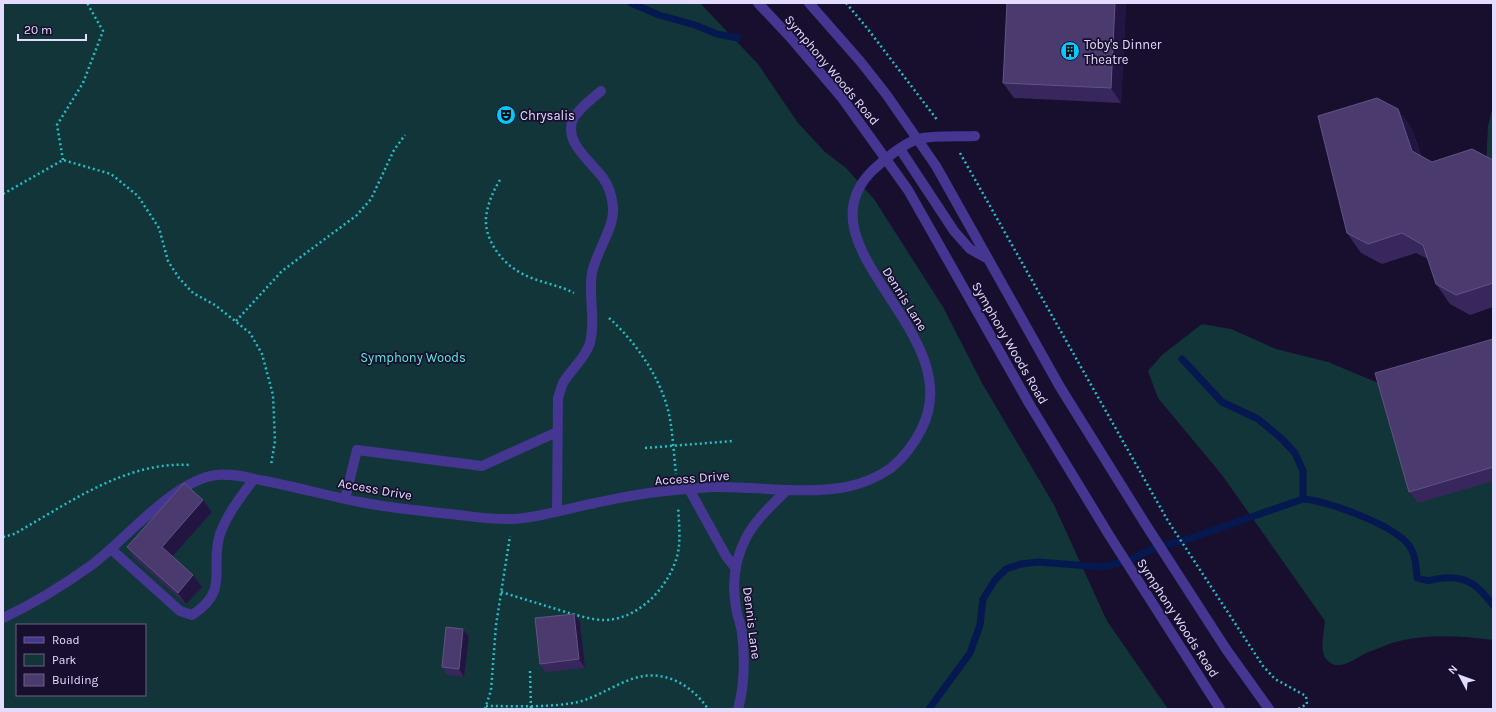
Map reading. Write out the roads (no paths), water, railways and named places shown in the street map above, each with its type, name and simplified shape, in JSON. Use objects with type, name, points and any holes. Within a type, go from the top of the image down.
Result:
[{"type":"street","name":"Symphony Woods Road","points":[[758,3],[790,37],[842,98],[908,190],[1010,371],[1109,535],[1220,709]]},
{"type":"street","name":"Symphony Woods Road","points":[[809,3],[860,61],[918,139],[957,200],[988,259],[1060,387],[1146,525],[1226,649],[1269,709]]},
{"type":"street","points":[[556,511],[558,398],[564,383],[584,356],[590,343],[592,327],[592,274],[596,257],[611,222],[614,208],[611,194],[604,179],[583,156],[576,144],[571,130],[573,119],[580,110],[601,91]]},
{"type":"street","points":[[918,139],[975,136]]},
{"type":"street","name":"Dennis Lane","points":[[738,709],[742,696],[745,668],[742,632],[734,592],[736,569],[745,539],[760,517],[787,490],[820,491],[850,486],[875,478],[893,466],[908,451],[927,420],[930,406],[930,374],[910,328],[862,255],[855,236],[853,223],[857,194],[870,174],[886,158],[918,139]]},
{"type":"street","points":[[900,149],[954,231],[970,249],[988,259]]},
{"type":"street","points":[[346,499],[357,450],[482,466],[557,432]]},
{"type":"street","name":"Access Drive","points":[[3,618],[61,587],[111,549],[179,491],[209,477],[237,475],[363,503],[433,512],[513,519],[621,497],[678,490],[714,487],[787,490]]},
{"type":"street","points":[[111,549],[180,611],[192,615],[204,607],[214,594],[218,578],[216,559],[220,533],[236,503],[254,479]]},
{"type":"street","points":[[689,489],[726,556],[736,569]]},
{"type":"waterway","points":[[631,3],[659,15],[695,25],[717,34],[738,38]]},
{"type":"waterway","points":[[1182,359],[1222,402],[1258,419],[1282,439],[1295,453],[1303,471],[1303,499]]},
{"type":"waterway","points":[[929,709],[970,653],[980,625],[983,599],[995,580],[1006,569],[1021,564],[1038,562],[1103,567],[1130,560],[1152,549],[1191,538],[1303,499],[1342,509],[1387,528],[1399,536],[1410,547],[1415,560],[1417,578],[1429,580],[1453,578],[1467,581],[1478,588],[1493,605]]},
{"type":"place","name":"Toby's Dinner Theatre","points":[[1070,51]]},
{"type":"place","name":"Chrysalis","points":[[506,115]]},
{"type":"park label","name":"Symphony Woods","points":[[413,357]]}]
